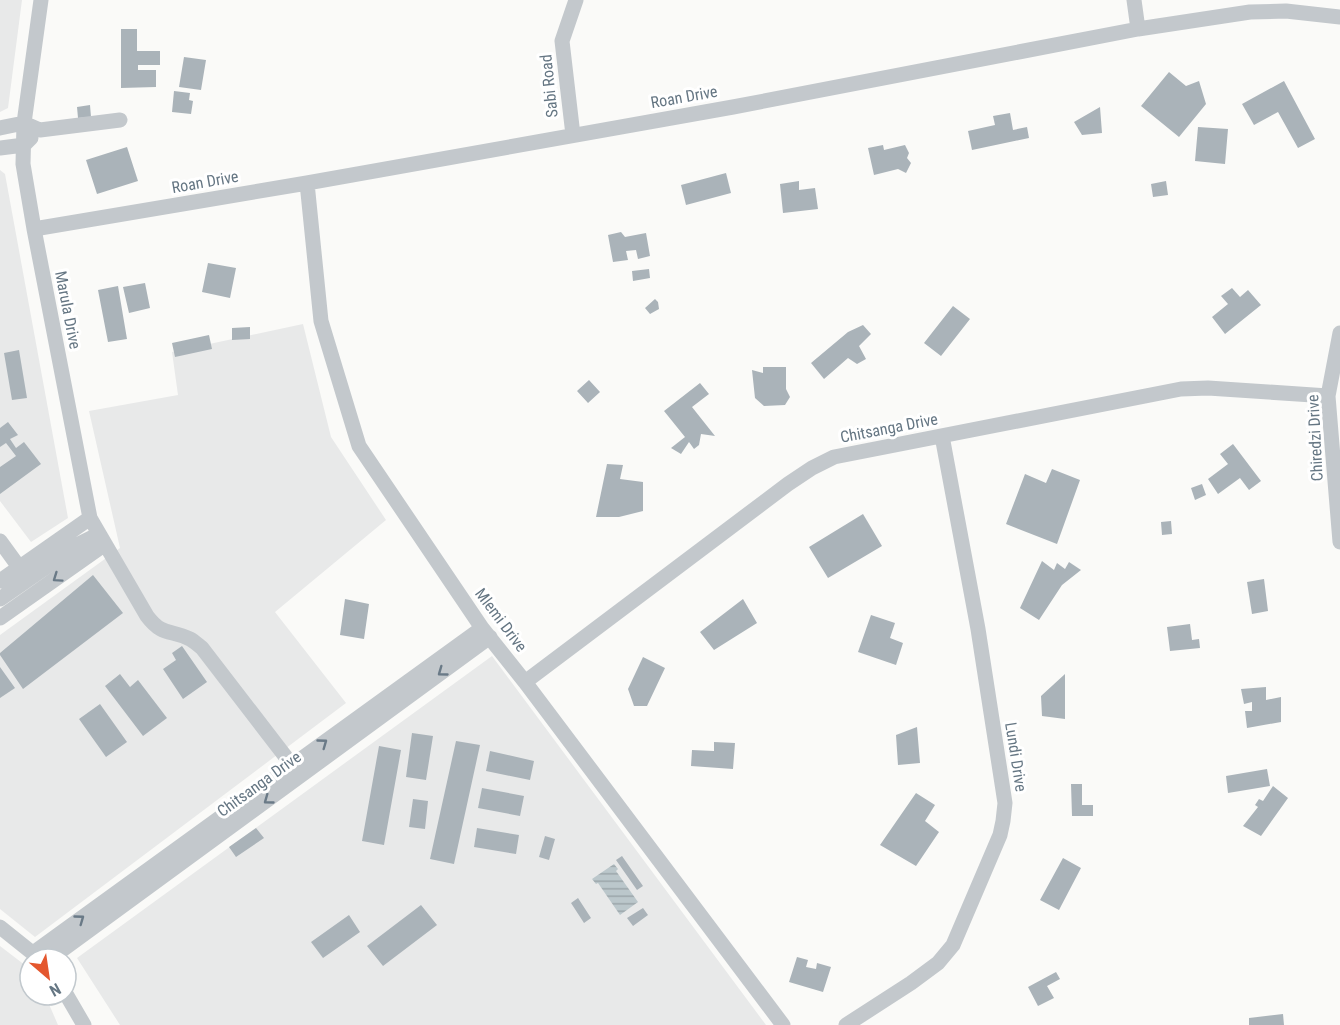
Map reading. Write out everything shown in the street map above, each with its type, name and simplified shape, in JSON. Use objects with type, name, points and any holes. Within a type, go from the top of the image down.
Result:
[{"type":"street","name":"Marula Drive","points":[[41,0],[24,123],[23,164],[90,518],[155,626],[163,631],[190,639],[202,648],[292,765]]},
{"type":"street","name":"Sabi Road","points":[[573,135],[562,41],[576,0]]},
{"type":"street","points":[[1134,0],[1138,29]]},
{"type":"street","name":"Roan Drive","points":[[34,229],[733,107],[1138,29],[1250,12],[1286,12],[1340,17]]},
{"type":"street","points":[[0,128],[24,123],[39,130],[120,120]]},
{"type":"street","points":[[0,148],[24,145],[39,130]]},
{"type":"street","name":"Mlemi Drive","points":[[307,183],[321,321],[358,446],[486,633],[783,1025]]},
{"type":"street","name":"Chiredzi Drive","points":[[1340,333],[1328,396],[1340,542]]},
{"type":"street","name":"Chitsanga Drive","points":[[525,682],[779,491],[812,468],[834,457],[1181,389],[1208,388],[1328,396]]},
{"type":"street","name":"Lundi Drive","points":[[846,1025],[911,984],[938,963],[953,945],[1003,821],[1005,803],[978,629],[942,436]]},
{"type":"street","points":[[0,599],[23,573],[90,518]]},
{"type":"street","points":[[0,581],[23,573],[79,544],[102,539]]},
{"type":"street","points":[[0,618],[102,539]]},
{"type":"street","points":[[0,541],[23,573]]},
{"type":"street","points":[[48,947],[292,765],[486,633]]},
{"type":"street","name":"Chitsanga Drive","points":[[66,947],[486,633]]},
{"type":"street","points":[[0,927],[25,947]]},
{"type":"street","points":[[74,1007],[84,1025]]},
{"type":"shaded area","points":[[0,0],[22,0],[8,108],[0,112]]},
{"type":"shaded area","points":[[0,170],[5,174],[68,518],[31,542],[0,501]]},
{"type":"shaded area","points":[[303,324],[331,437],[386,520],[275,612],[346,703],[35,937],[0,909],[0,635],[120,548],[89,411],[178,395],[172,352]]},
{"type":"shaded area","points":[[492,656],[766,1025],[120,1025],[78,957]]},
{"type":"shaded area","points":[[614,864],[618,869],[616,871],[638,902],[620,915],[598,883],[596,884],[592,879]]},
{"type":"shaded area","points":[[0,946],[18,960],[18,1007],[50,1007],[58,1025],[0,1025]]},
{"type":"building","points":[[121,29],[137,29],[137,51],[160,51],[160,65],[138,65],[138,70],[156,70],[156,87],[121,88]]},
{"type":"building","points":[[184,57],[206,60],[201,90],[179,87]]},
{"type":"building","points":[[1169,72],[1186,86],[1199,81],[1206,104],[1179,137],[1141,106]]},
{"type":"building","points":[[1284,81],[1315,139],[1298,148],[1278,112],[1254,125],[1242,104]]},
{"type":"building","points":[[174,91],[190,93],[189,100],[193,101],[191,114],[172,112]]},
{"type":"building","points":[[90,105],[91,117],[78,118],[77,107]]},
{"type":"building","points":[[1100,107],[1102,133],[1082,135],[1074,122]]},
{"type":"building","points":[[1010,113],[1013,130],[1027,127],[1029,138],[972,150],[968,131],[995,125],[993,116]]},
{"type":"building","points":[[1198,127],[1228,129],[1225,164],[1195,161]]},
{"type":"building","points":[[883,145],[884,150],[905,145],[909,153],[907,158],[911,163],[906,173],[898,169],[874,175],[868,148]]},
{"type":"building","points":[[127,147],[138,181],[97,194],[86,160]]},
{"type":"building","points":[[726,173],[731,193],[686,205],[681,185]]},
{"type":"building","points":[[799,181],[799,190],[815,188],[818,209],[783,213],[780,184]]},
{"type":"building","points":[[1166,181],[1168,195],[1153,197],[1151,184]]},
{"type":"building","points":[[621,232],[625,237],[646,233],[650,256],[638,259],[636,250],[626,251],[628,260],[613,262],[608,235]]},
{"type":"building","points":[[208,263],[236,268],[230,298],[202,292]]},
{"type":"building","points":[[649,269],[650,278],[633,281],[632,271]]},
{"type":"building","points":[[145,283],[150,308],[129,313],[123,287]]},
{"type":"building","points":[[118,286],[127,339],[108,342],[98,290]]},
{"type":"building","points":[[1232,288],[1240,297],[1248,290],[1261,305],[1225,334],[1212,317],[1228,304],[1221,296]]},
{"type":"building","points":[[655,299],[659,309],[650,314],[645,308]]},
{"type":"building","points":[[953,306],[970,319],[941,356],[924,343]]},
{"type":"building","points":[[863,325],[871,334],[859,346],[866,359],[857,364],[848,358],[824,379],[811,363],[848,332]]},
{"type":"building","points":[[250,327],[250,339],[232,340],[232,328]]},
{"type":"building","points":[[209,335],[212,349],[175,357],[172,343]]},
{"type":"building","points":[[19,350],[27,398],[12,400],[4,353]]},
{"type":"building","points":[[763,367],[786,367],[786,389],[790,397],[785,405],[764,406],[755,398],[752,370],[763,373]]},
{"type":"building","points":[[589,380],[600,392],[588,403],[577,391]]},
{"type":"building","points":[[700,383],[709,394],[692,407],[715,436],[701,434],[699,445],[694,449],[689,442],[681,454],[671,448],[685,437],[664,411]]},
{"type":"building","points":[[8,422],[18,435],[10,439],[16,448],[24,442],[41,464],[0,494],[0,467],[16,456],[6,443],[0,447],[0,428]]},
{"type":"building","points":[[1233,444],[1261,481],[1249,490],[1240,478],[1218,494],[1208,479],[1228,464],[1220,454]]},
{"type":"building","points":[[607,464],[623,465],[620,479],[643,482],[643,511],[619,517],[596,517]]},
{"type":"building","points":[[1052,469],[1080,480],[1057,544],[1006,524],[1025,474],[1046,483]]},
{"type":"building","points":[[1202,484],[1206,495],[1195,500],[1191,488]]},
{"type":"building","points":[[863,514],[882,546],[828,578],[809,547]]},
{"type":"building","points":[[1171,521],[1172,534],[1162,535],[1161,522]]},
{"type":"building","points":[[1042,561],[1054,570],[1057,563],[1065,569],[1069,562],[1081,570],[1062,585],[1039,620],[1020,608]]},
{"type":"building","points":[[93,575],[123,613],[23,689],[0,653]]},
{"type":"building","points":[[1264,579],[1268,611],[1252,614],[1247,582]]},
{"type":"building","points":[[345,599],[369,604],[364,639],[340,635]]},
{"type":"building","points":[[743,599],[757,623],[714,650],[700,632]]},
{"type":"building","points":[[871,615],[895,623],[890,638],[903,643],[896,665],[858,652]]},
{"type":"building","points":[[1190,624],[1192,640],[1199,639],[1200,648],[1170,651],[1167,627]]},
{"type":"building","points":[[182,646],[207,682],[183,699],[163,669],[176,660],[172,653]]},
{"type":"building","points":[[643,657],[665,668],[647,706],[634,706],[628,689]]},
{"type":"building","points":[[0,667],[15,688],[0,698]]},
{"type":"building","points":[[120,674],[130,687],[138,680],[167,718],[143,736],[105,686]]},
{"type":"building","points":[[1065,674],[1065,719],[1042,716],[1041,696]]},
{"type":"building","points":[[1266,687],[1266,700],[1281,697],[1281,722],[1247,728],[1245,711],[1252,711],[1252,702],[1244,704],[1241,689]]},
{"type":"building","points":[[100,704],[127,742],[106,757],[79,719]]},
{"type":"building","points":[[917,727],[920,763],[898,765],[896,735]]},
{"type":"building","points":[[412,733],[433,736],[426,780],[406,777]]},
{"type":"building","points":[[456,741],[480,745],[454,864],[430,859]]},
{"type":"building","points":[[714,742],[735,743],[733,769],[691,766],[692,750],[714,751]]},
{"type":"building","points":[[379,746],[401,750],[384,845],[362,841]]},
{"type":"building","points":[[490,751],[534,761],[530,780],[486,771]]},
{"type":"building","points":[[1267,769],[1270,786],[1228,793],[1226,776]]},
{"type":"building","points":[[1071,784],[1082,784],[1082,805],[1093,805],[1093,816],[1072,816]]},
{"type":"building","points":[[1273,786],[1288,798],[1261,836],[1243,826],[1258,807],[1255,805],[1259,799],[1263,801]]},
{"type":"building","points":[[482,788],[524,796],[520,816],[478,808]]},
{"type":"building","points":[[916,793],[935,805],[925,821],[939,832],[916,866],[880,845]]},
{"type":"building","points":[[413,799],[428,801],[425,829],[409,827]]},
{"type":"building","points":[[256,828],[264,838],[236,857],[229,847]]},
{"type":"building","points":[[477,828],[519,835],[516,854],[474,847]]},
{"type":"building","points":[[545,836],[555,839],[549,860],[539,857]]},
{"type":"building","points":[[622,856],[643,886],[637,890],[616,860]]},
{"type":"building","points":[[1063,858],[1081,868],[1059,910],[1040,900]]},
{"type":"building","points":[[578,898],[591,918],[584,923],[571,903]]},
{"type":"building","points":[[421,905],[437,925],[383,966],[367,946]]},
{"type":"building","points":[[643,908],[648,915],[633,926],[627,918]]},
{"type":"building","points":[[349,915],[360,932],[323,958],[311,942]]},
{"type":"building","points":[[797,957],[808,960],[806,967],[816,969],[817,963],[831,967],[823,992],[789,982]]},
{"type":"building","points":[[1056,972],[1060,979],[1047,986],[1054,998],[1038,1006],[1028,987]]},
{"type":"building","points":[[1283,1014],[1284,1025],[1249,1025],[1249,1018]]}]
